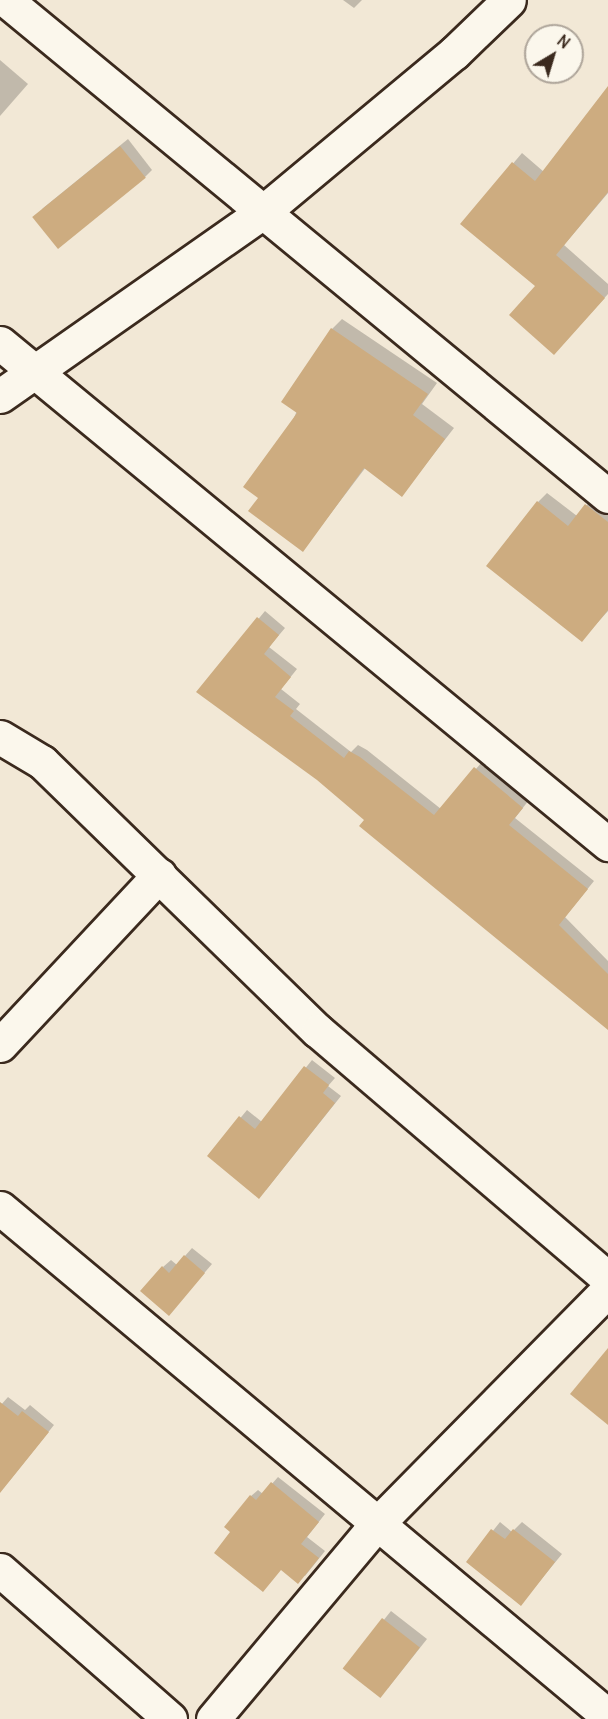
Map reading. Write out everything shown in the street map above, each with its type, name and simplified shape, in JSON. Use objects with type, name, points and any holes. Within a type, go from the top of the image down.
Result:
[{"type":"street","points":[[6,0],[608,496]]},
{"type":"street","points":[[0,396],[263,212],[454,53],[509,0]]},
{"type":"street","points":[[0,344],[608,844]]},
{"type":"street","points":[[0,737],[42,762],[318,1031],[608,1278]]},
{"type":"street","points":[[0,1045],[159,875]]},
{"type":"street","points":[[0,1208],[375,1526],[608,1716]]},
{"type":"street","points":[[213,1719],[375,1526],[608,1290]]},
{"type":"street","points":[[0,1570],[170,1719]]},
{"type":"building","points":[[608,86],[608,192],[556,255],[605,298],[554,355],[509,315],[535,286],[460,224],[512,162],[535,181]]},
{"type":"building","points":[[120,146],[146,178],[58,249],[32,217]]},
{"type":"building","points":[[331,328],[428,394],[413,415],[445,439],[402,497],[364,468],[303,552],[248,511],[258,498],[243,487],[297,413],[281,402]]},
{"type":"building","points":[[537,501],[568,526],[585,504],[608,522],[608,610],[582,642],[486,566]]},
{"type":"building","points":[[257,617],[279,635],[264,654],[291,677],[275,697],[294,711],[290,716],[344,758],[349,751],[360,757],[434,815],[474,767],[523,808],[509,825],[588,889],[559,925],[608,974],[608,1030],[359,826],[364,820],[317,780],[196,692]]},
{"type":"building","points":[[304,1066],[329,1085],[323,1093],[335,1103],[259,1199],[207,1156],[239,1116],[255,1129]]},
{"type":"building","points":[[184,1255],[205,1273],[169,1316],[140,1291],[162,1266],[169,1273]]},
{"type":"building","points":[[608,1348],[608,1425],[570,1394]]},
{"type":"building","points":[[0,1402],[18,1416],[22,1411],[49,1432],[0,1493]]},
{"type":"building","points":[[271,1482],[319,1522],[301,1544],[319,1558],[298,1584],[281,1570],[263,1592],[214,1553],[230,1532],[224,1527],[250,1495],[256,1500]]},
{"type":"building","points":[[491,1529],[505,1539],[513,1529],[555,1562],[521,1606],[466,1562]]},
{"type":"building","points":[[382,1618],[420,1648],[380,1698],[343,1668]]}]
